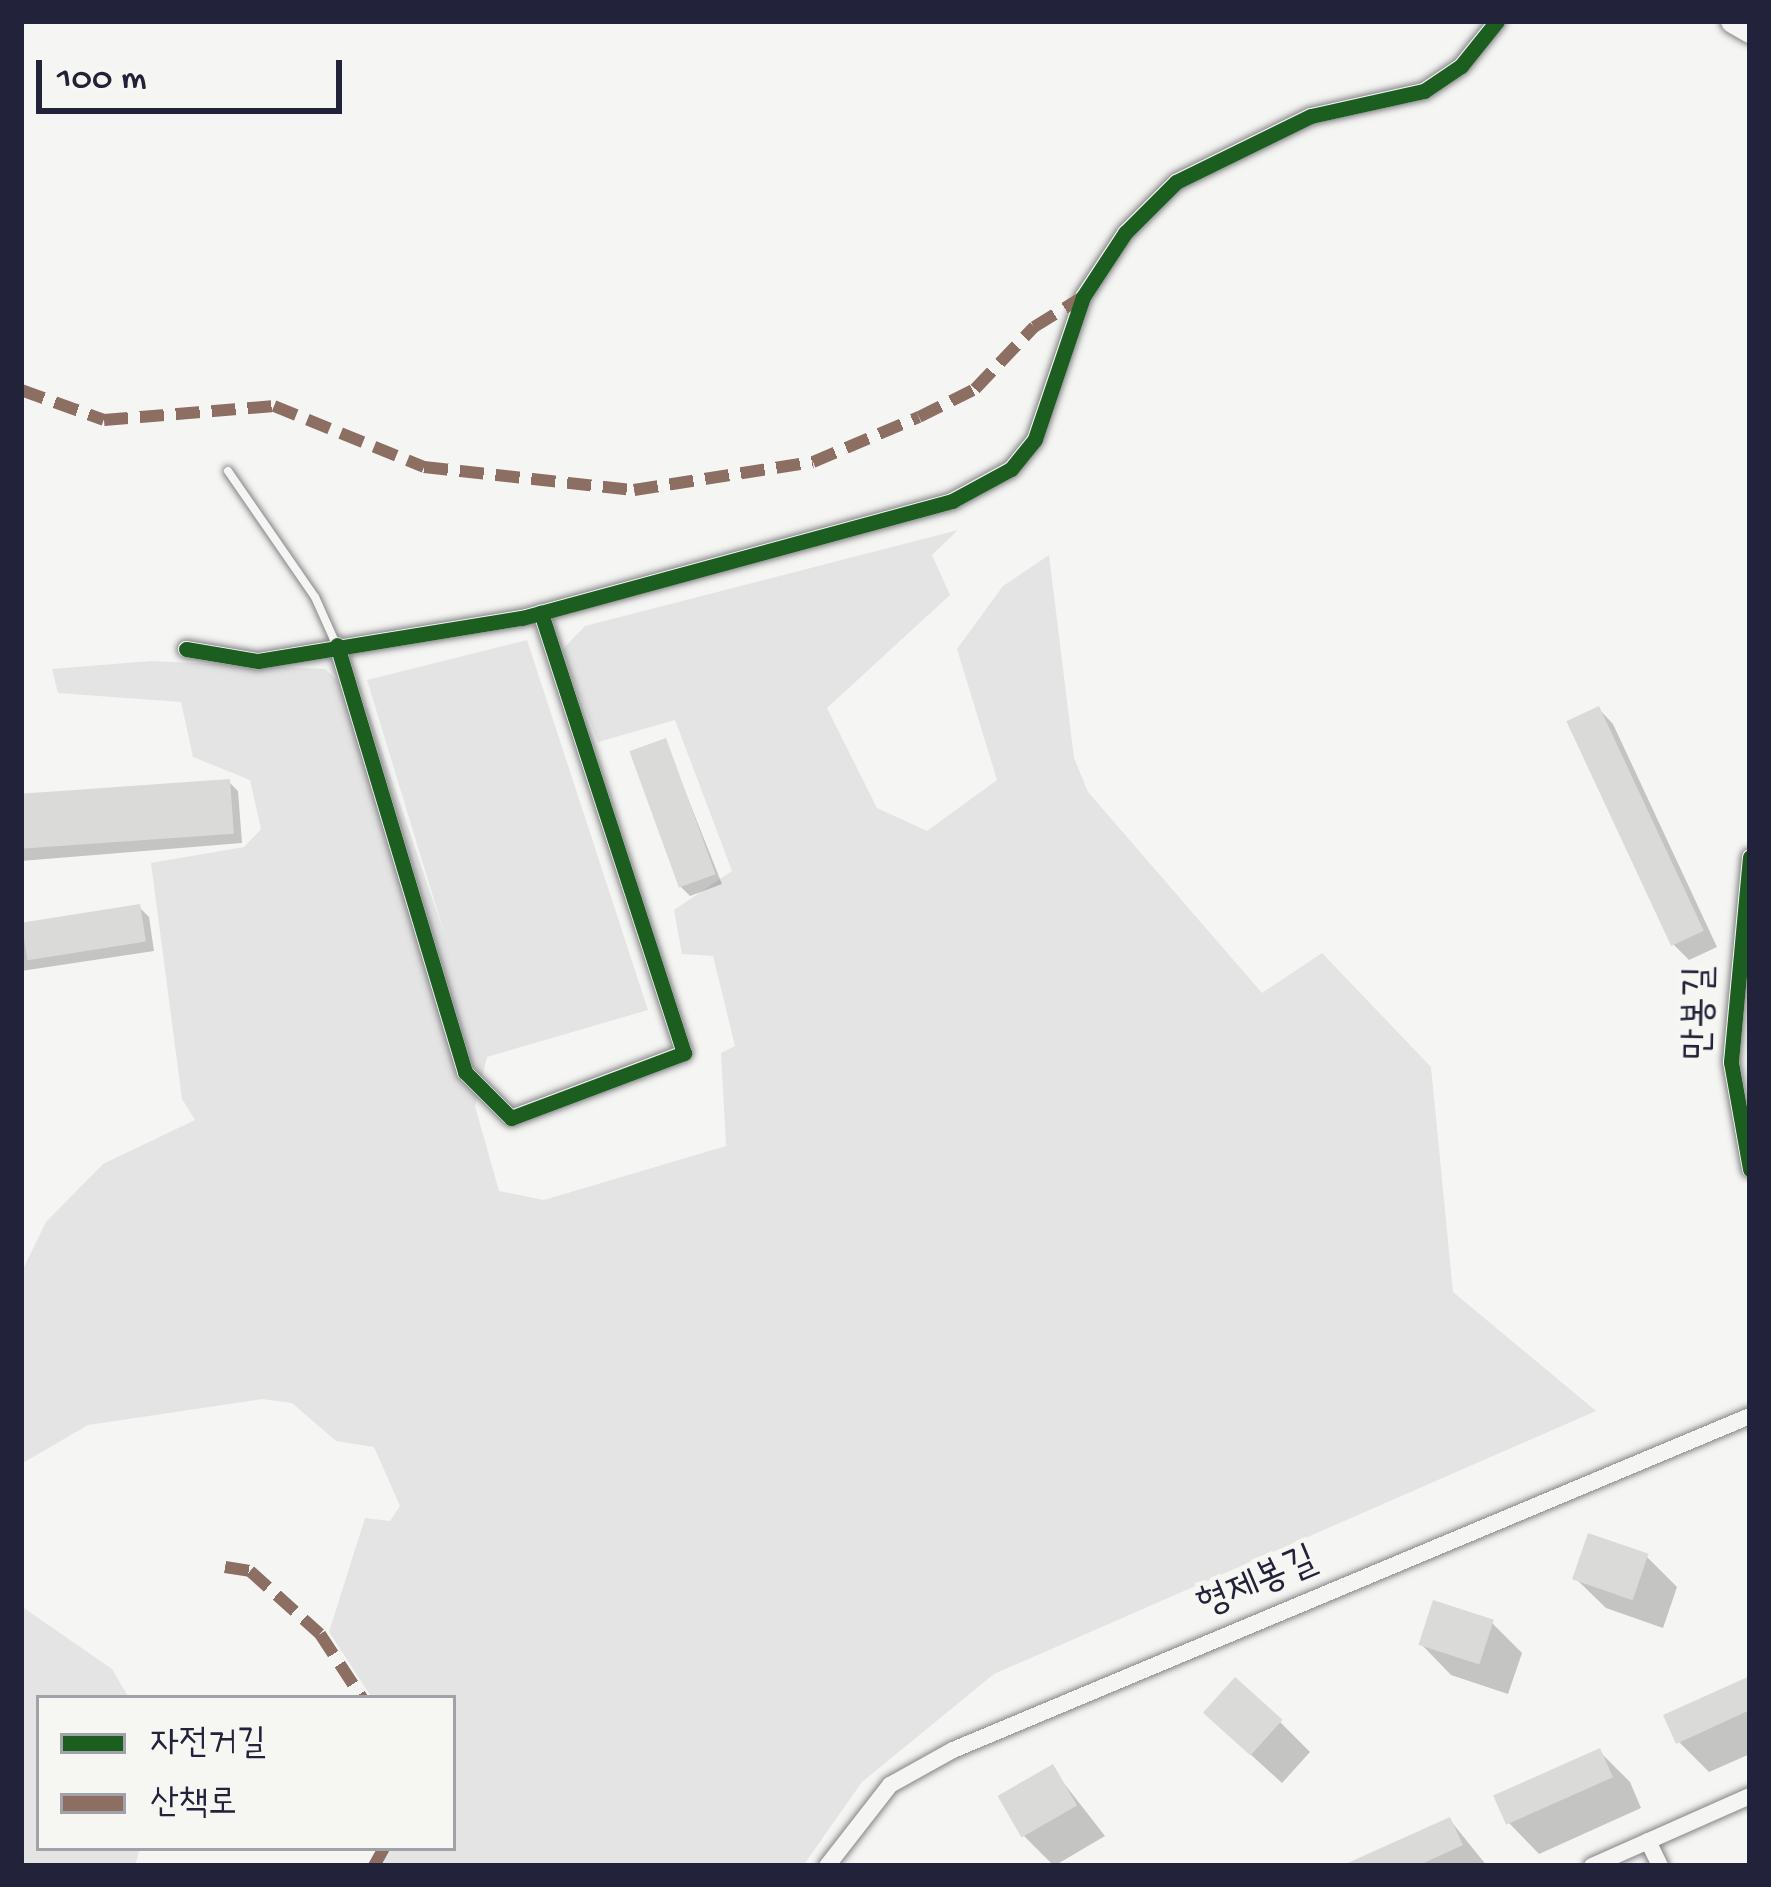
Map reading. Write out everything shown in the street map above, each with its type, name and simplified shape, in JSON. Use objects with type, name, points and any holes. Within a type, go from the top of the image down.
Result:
[{"type":"main road","points":[[1733,21],[1750,31]]},
{"type":"street","points":[[186,649],[258,661],[541,613],[952,500],[1011,469],[1035,439],[1083,297],[1125,232],[1176,182],[1311,116],[1424,91],[1462,66],[1497,21]]},
{"type":"street","points":[[337,645],[466,1072],[511,1118],[684,1053],[541,613]]},
{"type":"street","name":"만봉길","points":[[1750,857],[1731,1062],[1750,1169]]},
{"type":"street","name":"형제봉길","points":[[827,1866],[890,1785],[952,1750],[1750,1416]]},
{"type":"street","points":[[1592,1866],[1750,1796]]},
{"type":"street","points":[[1648,1841],[1660,1866]]},
{"type":"lane","points":[[228,471],[315,597],[337,645]]},
{"type":"shaded area","points":[[958,530],[932,555],[950,595],[827,708],[877,808],[927,831],[997,780],[957,649],[1003,586],[1049,555],[1074,758],[1088,792],[1262,993],[1322,953],[1431,1067],[1453,1292],[1596,1411],[994,1674],[862,1782],[803,1866],[381,1866],[388,1851],[456,1851],[456,1695],[370,1695],[329,1632],[365,1518],[390,1521],[400,1506],[374,1447],[336,1441],[292,1403],[262,1399],[88,1425],[21,1464],[21,1273],[46,1222],[103,1164],[195,1120],[182,1099],[151,863],[244,847],[261,829],[250,780],[193,757],[181,702],[58,693],[52,669],[151,661],[325,669],[368,709],[445,936],[367,680],[527,640],[648,1010],[487,1057],[475,1106],[499,1191],[544,1200],[726,1146],[721,1053],[735,1046],[713,956],[682,954],[674,910],[732,871],[675,720],[598,742],[562,650],[585,626]]},
{"type":"shaded area","points":[[21,1606],[112,1669],[127,1695],[36,1695],[36,1851],[139,1851],[135,1866],[21,1866]]},
{"type":"building","points":[[1599,706],[1704,931],[1671,946],[1566,721]]},
{"type":"building","points":[[666,738],[716,874],[679,888],[629,751]]},
{"type":"building","points":[[230,779],[234,834],[24,849],[21,794]]},
{"type":"building","points":[[140,904],[146,942],[27,960],[21,923]]},
{"type":"building","points":[[1588,1533],[1649,1554],[1633,1600],[1572,1579]]},
{"type":"building","points":[[1433,1600],[1494,1620],[1479,1664],[1418,1645]]},
{"type":"building","points":[[1750,1676],[1750,1710],[1676,1744],[1663,1715]]},
{"type":"building","points":[[1235,1677],[1283,1720],[1250,1755],[1203,1713]]},
{"type":"building","points":[[1600,1748],[1613,1777],[1506,1825],[1493,1796]]},
{"type":"building","points":[[1053,1764],[1077,1806],[1022,1838],[998,1796]]},
{"type":"building","points":[[1450,1817],[1463,1845],[1417,1866],[1341,1866]]},
{"type":"marked path","points":[[21,390],[104,420],[274,406],[424,467],[634,490],[813,462],[919,417],[975,389],[1034,327],[1081,298]]},
{"type":"marked path","points":[[225,1567],[250,1571],[320,1634],[360,1695]]},
{"type":"marked path","points":[[374,1866],[382,1851]]},
{"type":"cycle path","points":[[186,649],[258,661],[522,618],[952,501],[1011,469],[1035,439],[1083,297],[1125,233],[1176,182],[1311,116],[1424,91],[1461,66],[1497,21]]},
{"type":"cycle path","points":[[337,645],[465,1072],[511,1118],[684,1053],[541,613]]},
{"type":"cycle path","points":[[1750,857],[1731,1062],[1750,1169]]}]
